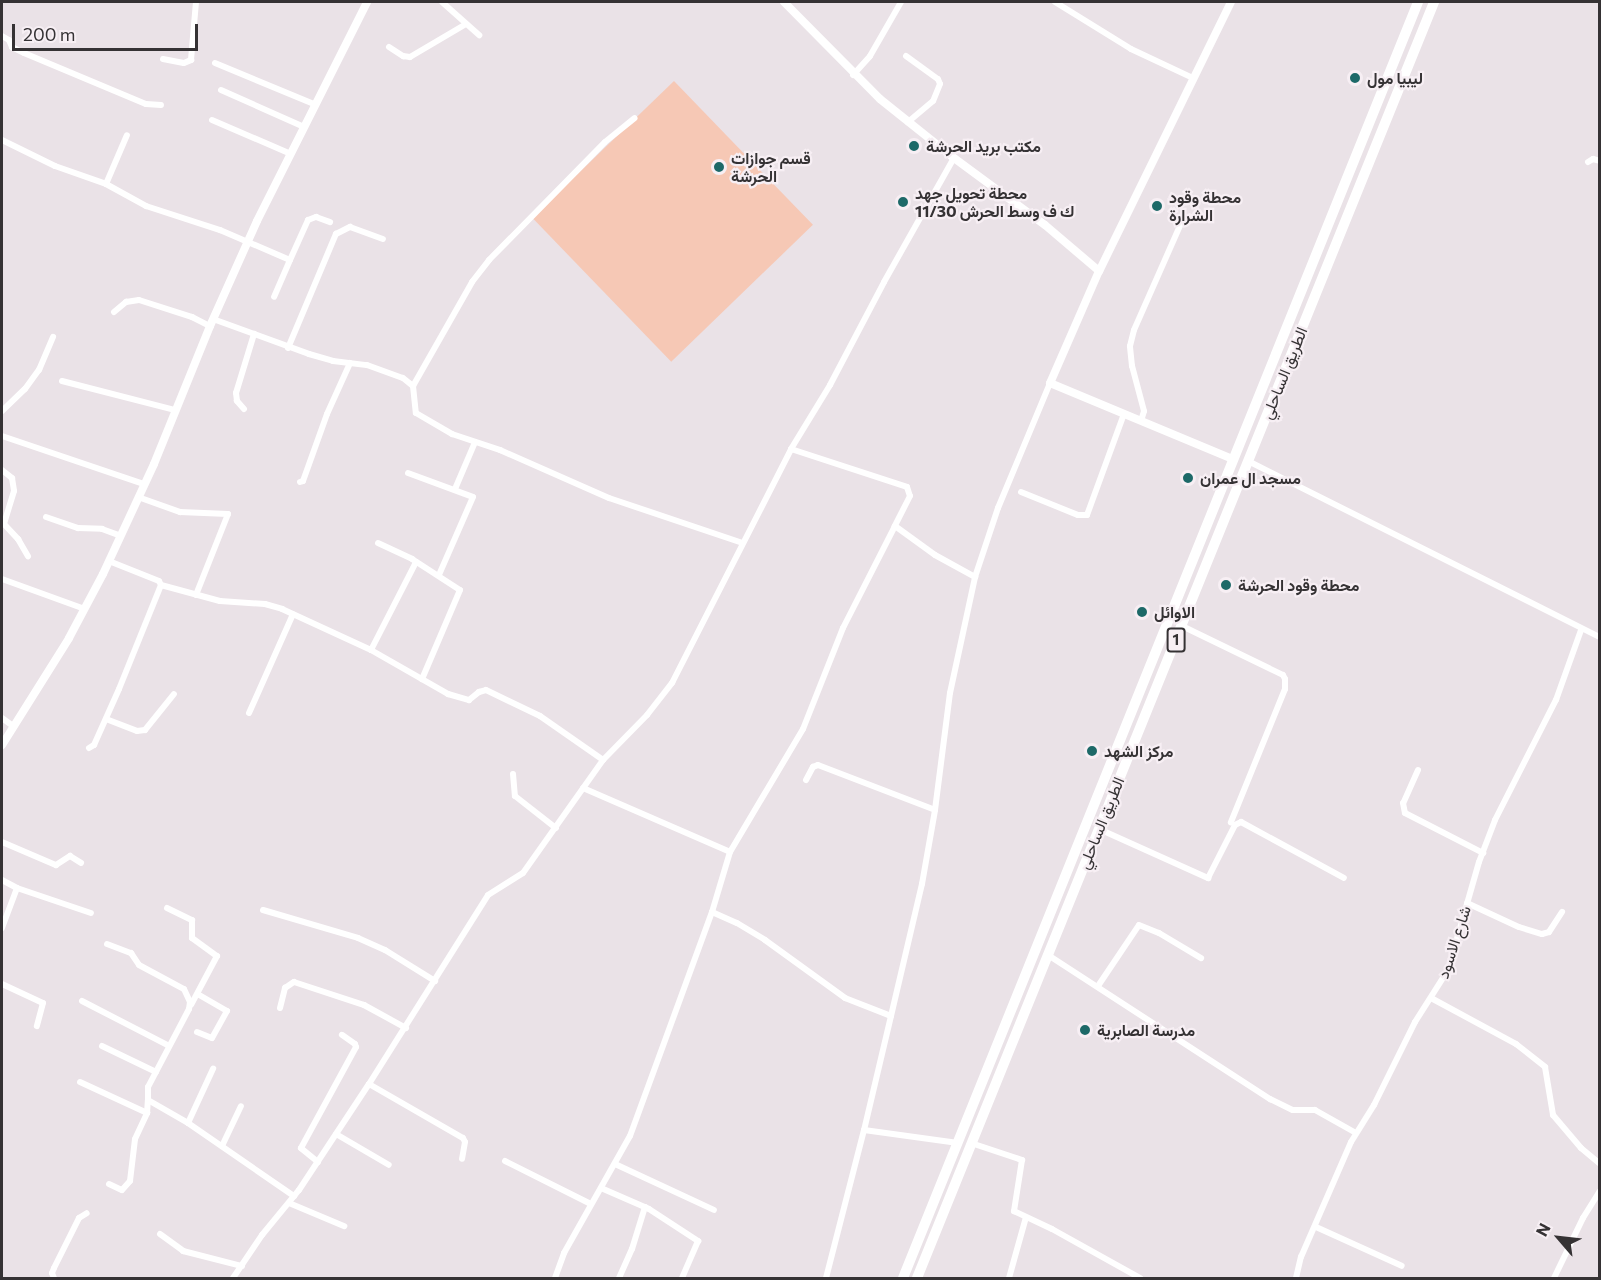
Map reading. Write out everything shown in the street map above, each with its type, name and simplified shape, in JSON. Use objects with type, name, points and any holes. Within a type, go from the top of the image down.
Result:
[{"type":"highway","name":"الطريق الساحلي","points":[[903,1278],[1418,2]]},
{"type":"highway","name":"الطريق الساحلي","points":[[917,1278],[970,1142],[1182,626],[1434,2]]},
{"type":"highway","points":[[1102,787],[1113,792]]},
{"type":"street","points":[[163,59],[184,63],[190,60],[196,2]]},
{"type":"street","points":[[2,745],[85,609],[110,561],[211,322],[314,104],[367,2]]},
{"type":"street","points":[[441,2],[479,35]]},
{"type":"street","points":[[784,2],[853,75],[954,158],[1045,225],[1099,272]]},
{"type":"street","points":[[853,75],[870,56],[901,2]]},
{"type":"street","points":[[1055,2],[1131,49],[1193,78]]},
{"type":"street","points":[[826,1278],[864,1130],[922,884],[935,810],[950,693],[975,577],[1010,476],[1099,272],[1231,2]]},
{"type":"street","points":[[389,47],[403,56],[410,57],[466,24]]},
{"type":"street","points":[[2,36],[9,40],[12,47],[24,53],[146,104],[161,105]]},
{"type":"street","points":[[906,56],[940,84],[933,101],[908,122]]},
{"type":"street","points":[[215,63],[314,104]]},
{"type":"street","points":[[221,90],[304,127]]},
{"type":"street","points":[[635,118],[605,142],[489,260],[472,282],[413,386],[414,408],[421,418],[452,434],[609,498],[743,543]]},
{"type":"street","points":[[212,120],[291,154]]},
{"type":"street","points":[[106,184],[127,135]]},
{"type":"street","points":[[2,140],[55,166],[106,184],[146,206],[248,242],[290,260]]},
{"type":"street","points":[[233,1278],[318,1162],[406,1028],[470,919],[488,895],[523,873],[603,760],[647,715],[672,682],[791,449],[830,385],[884,282],[954,158]]},
{"type":"street","points":[[1588,162],[1593,159],[1599,161]]},
{"type":"street","points":[[274,297],[308,220],[316,218],[330,222]]},
{"type":"street","points":[[1141,421],[1144,411],[1132,366],[1130,346],[1134,330],[1164,258],[1183,219]]},
{"type":"street","points":[[288,348],[338,232],[353,228],[383,239]]},
{"type":"street","points":[[114,312],[126,302],[139,300],[254,334],[288,348],[333,361],[378,369],[403,378],[413,386]]},
{"type":"street","points":[[244,409],[237,400],[236,393],[254,334]]},
{"type":"street","points":[[2,411],[25,389],[39,370],[53,338]]},
{"type":"street","points":[[300,482],[303,481],[327,414],[350,363]]},
{"type":"street","points":[[62,381],[175,410]]},
{"type":"street","points":[[1050,383],[1233,459]]},
{"type":"street","points":[[1021,492],[1078,515],[1087,515],[1124,414]]},
{"type":"street","points":[[2,436],[144,484]]},
{"type":"street","points":[[455,489],[475,442]]},
{"type":"street","points":[[555,1278],[564,1253],[615,1164],[641,1112],[712,912],[730,852],[803,729],[843,628],[910,496],[907,487],[791,449]]},
{"type":"street","points":[[1248,461],[1581,630],[1599,637]]},
{"type":"street","points":[[2,470],[12,478],[14,491],[4,524],[18,539],[28,556]]},
{"type":"street","points":[[408,473],[471,495],[473,499],[439,575]]},
{"type":"street","points":[[138,497],[180,512],[228,514],[196,595]]},
{"type":"street","points":[[46,517],[78,528],[102,529],[121,536]]},
{"type":"street","points":[[895,526],[935,555],[975,577]]},
{"type":"street","points":[[378,543],[454,584],[460,593],[422,679]]},
{"type":"street","points":[[110,561],[154,578],[161,585],[220,601],[265,604],[293,614],[309,624],[371,650],[448,694],[469,700],[479,692],[486,690],[540,716],[603,760]]},
{"type":"street","points":[[371,650],[416,562]]},
{"type":"street","points":[[2,579],[85,609]]},
{"type":"street","points":[[89,748],[94,744],[106,719],[161,585]]},
{"type":"street","points":[[249,713],[293,614]]},
{"type":"street","points":[[1182,626],[1285,679],[1285,689],[1232,822]]},
{"type":"street","name":"شارع الاسود","points":[[1296,1278],[1302,1257],[1356,1133],[1374,1105],[1415,1022],[1440,987],[1454,955],[1467,903],[1503,801],[1556,700],[1581,630]]},
{"type":"street","points":[[106,719],[137,731],[145,730],[174,694]]},
{"type":"street","points":[[2,718],[13,726]]},
{"type":"street","points":[[806,780],[813,767],[818,765],[935,810]]},
{"type":"street","points":[[1418,770],[1403,803],[1405,813],[1483,853]]},
{"type":"street","points":[[513,774],[515,796],[556,828]]},
{"type":"street","points":[[583,788],[730,852]]},
{"type":"street","points":[[1099,829],[1208,878],[1235,825],[1241,822],[1344,878]]},
{"type":"street","points":[[2,842],[53,864],[58,864],[70,856],[81,863]]},
{"type":"street","points":[[2,880],[17,888],[91,913]]},
{"type":"street","points":[[2,928],[17,888]]},
{"type":"street","points":[[1467,903],[1519,927],[1542,934],[1549,932],[1562,912]]},
{"type":"street","points":[[109,1184],[120,1190],[128,1185],[133,1173],[135,1139],[147,1113],[147,1091],[198,994],[216,953],[192,938],[192,920],[166,908]]},
{"type":"street","points":[[263,910],[358,938],[385,950],[435,981]]},
{"type":"street","points":[[712,912],[737,922],[765,940],[845,998],[891,1016]]},
{"type":"street","points":[[1098,986],[1139,926],[1159,933],[1201,958]]},
{"type":"street","points":[[107,944],[130,953],[139,965],[184,989],[190,1002],[189,1009]]},
{"type":"street","points":[[1048,955],[1270,1100],[1293,1110],[1316,1110],[1356,1133]]},
{"type":"street","points":[[280,1008],[285,988],[294,982],[364,1005],[406,1028]]},
{"type":"street","points":[[2,984],[43,1003],[37,1026]]},
{"type":"street","points":[[197,1032],[212,1038],[228,1011],[198,994]]},
{"type":"street","points":[[1431,998],[1516,1044],[1545,1068],[1553,1115],[1581,1148],[1599,1164]]},
{"type":"street","points":[[82,1001],[169,1046]]},
{"type":"street","points":[[318,1162],[301,1148],[356,1047],[356,1044],[342,1035]]},
{"type":"street","points":[[102,1046],[156,1072]]},
{"type":"street","points":[[188,1123],[213,1069]]},
{"type":"street","points":[[80,1082],[147,1113]]},
{"type":"street","points":[[369,1084],[463,1138],[465,1142],[462,1159]]},
{"type":"street","points":[[148,1100],[188,1123],[294,1196]]},
{"type":"street","points":[[222,1146],[241,1106]]},
{"type":"street","points":[[864,1130],[958,1143]]},
{"type":"street","points":[[336,1134],[389,1165]]},
{"type":"street","points":[[970,1142],[1022,1160],[1012,1208],[1140,1278]]},
{"type":"street","points":[[505,1161],[591,1204]]},
{"type":"street","points":[[615,1164],[714,1210]]},
{"type":"street","points":[[601,1188],[645,1207],[698,1240],[682,1278]]},
{"type":"street","points":[[1554,1278],[1583,1218],[1599,1191]]},
{"type":"street","points":[[289,1203],[344,1226]]},
{"type":"street","points":[[619,1278],[632,1249],[645,1207]]},
{"type":"street","points":[[54,1278],[52,1273],[54,1268],[79,1218],[87,1213]]},
{"type":"street","points":[[1009,1278],[1026,1217]]},
{"type":"street","points":[[1316,1227],[1402,1266]]},
{"type":"street","points":[[160,1234],[183,1251],[242,1266]]},
{"type":"shaded area","points":[[674,81],[813,225],[671,362],[532,218]]},
{"type":"place","name":"ليبيا مول","points":[[1355,78]]},
{"type":"place","name":"مكتب بريد الحرشة","points":[[914,146]]},
{"type":"place","name":"قسم جوازات الحرشة","points":[[719,167]]},
{"type":"place","name":"محطة تحويل جهد 11/30 ك ف وسط الحرش","points":[[903,202]]},
{"type":"place","name":"محطة وقود الشرارة","points":[[1157,206]]},
{"type":"place","name":"مسجد ال عمران","points":[[1188,478]]},
{"type":"place","name":"محطة وقود الحرشة","points":[[1226,585]]},
{"type":"place","name":"الاوائل","points":[[1142,612]]},
{"type":"place","name":"مركز الشهد","points":[[1092,751]]},
{"type":"place","name":"مدرسة الصابرية","points":[[1085,1030]]}]
